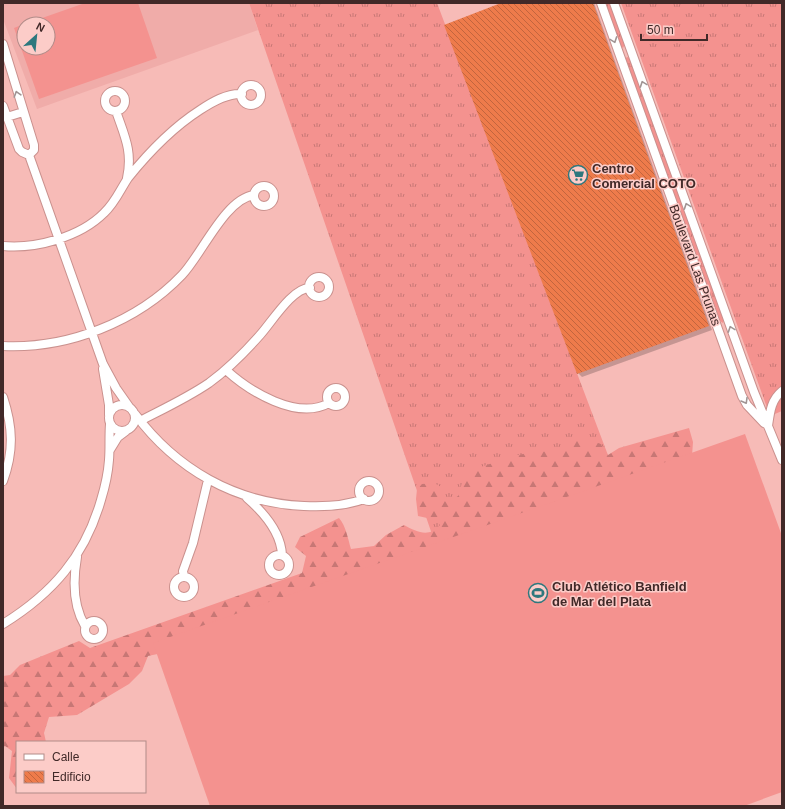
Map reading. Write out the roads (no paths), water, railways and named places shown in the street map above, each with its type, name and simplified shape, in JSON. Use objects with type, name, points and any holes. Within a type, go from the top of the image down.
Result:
[{"type":"street","name":"Boulevard Las Prunas","points":[[601,3],[720,335],[747,405],[768,427]]},
{"type":"street","name":"Boulevard Las Prunas","points":[[614,3],[768,427]]},
{"type":"street","points":[[3,44],[5,57],[34,145],[34,150],[29,155]]},
{"type":"street","points":[[620,54],[631,50]]},
{"type":"street","points":[[3,246],[30,246],[58,239],[84,227],[103,214],[117,198],[127,180],[154,148],[178,125],[218,100],[231,94],[242,94]]},
{"type":"street","points":[[3,106],[19,149],[29,155],[103,364],[116,388],[148,431],[182,463],[208,480],[246,497],[276,504],[310,507],[350,504],[364,499]]},
{"type":"street","points":[[116,111],[128,144],[129,169],[127,180]]},
{"type":"street","points":[[7,117],[23,112]]},
{"type":"street","points":[[3,346],[28,345],[48,342],[92,332],[126,317],[157,298],[183,274],[227,213],[243,199],[254,195]]},
{"type":"street","points":[[135,414],[184,398],[210,382],[226,370],[261,334],[291,298],[302,290],[310,288]]},
{"type":"street","points":[[85,626],[79,614],[76,600],[75,574],[78,556],[94,522],[107,475],[109,405],[103,364]]},
{"type":"street","points":[[226,370],[245,386],[275,402],[310,408],[323,406],[329,403]]},
{"type":"street","points":[[782,391],[777,395],[771,406],[768,427],[782,460]]},
{"type":"street","points":[[3,397],[9,417],[12,444],[11,455],[3,481]]},
{"type":"street","points":[[135,414],[123,405],[119,405],[112,409],[109,420],[118,431],[138,428],[148,431]]},
{"type":"street","points":[[108,454],[114,442],[128,430],[134,422],[135,414]]},
{"type":"street","points":[[184,577],[184,571],[193,543],[208,480]]},
{"type":"street","points":[[246,497],[259,509],[273,529],[282,548],[282,555]]},
{"type":"street","points":[[3,624],[38,599],[78,556]]},
{"type":"place","name":"Centro Comercial COTO","points":[[578,175]]},
{"type":"place","name":"Club Atlético Banfield de Mar del Plata","points":[[538,593]]}]
